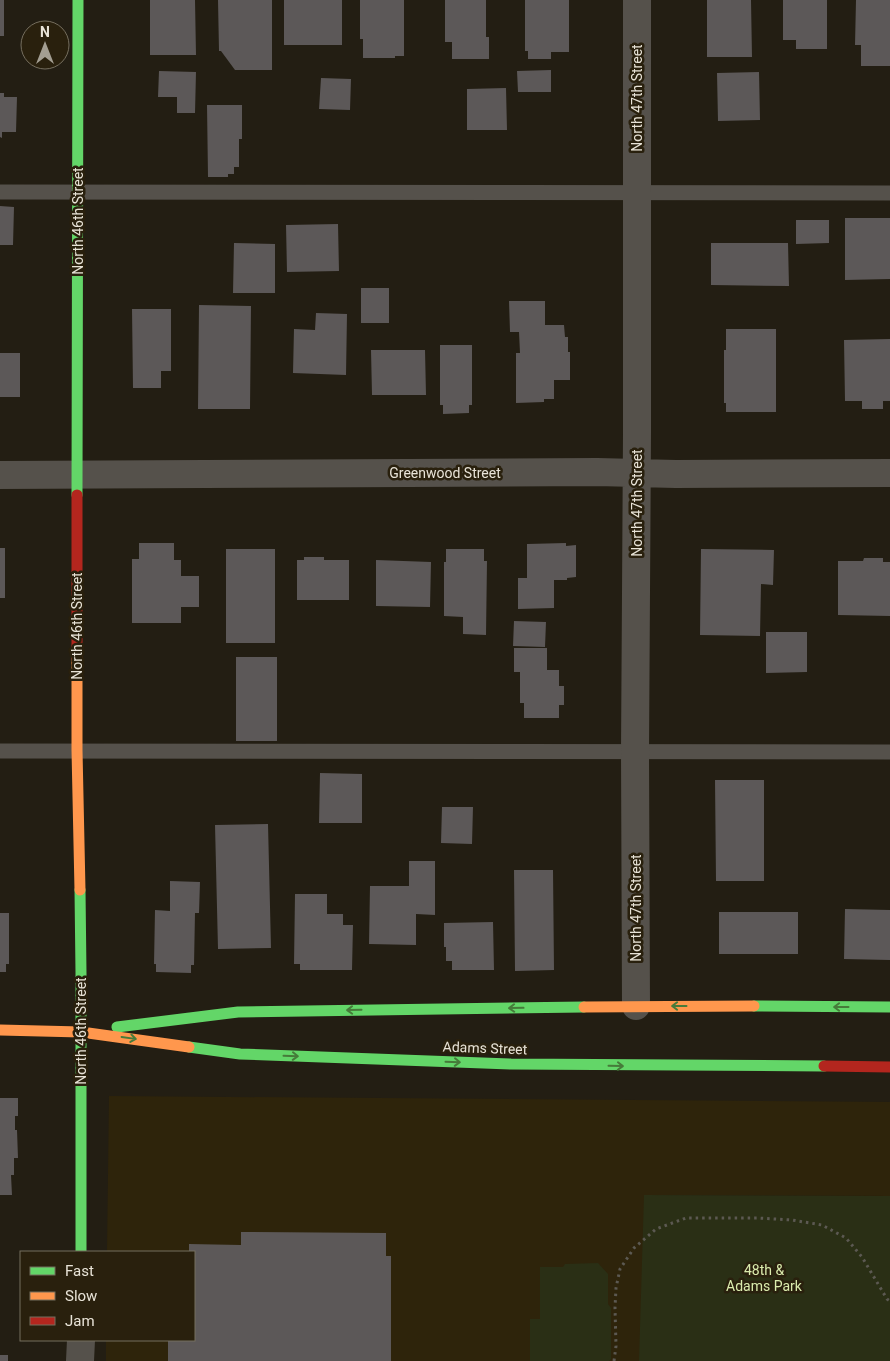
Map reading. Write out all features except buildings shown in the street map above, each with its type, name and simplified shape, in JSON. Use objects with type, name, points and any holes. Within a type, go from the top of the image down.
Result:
[{"type":"main road","name":"North 46th Street","points":[[78,0],[77,750],[81,1032],[81,1251]]},
{"type":"main road","name":"Adams Street","points":[[81,1032],[238,1012],[636,1006],[890,1007]]},
{"type":"main road","name":"Adams Street","points":[[0,1030],[81,1032],[240,1054],[511,1064],[890,1067]]},
{"type":"street","name":"North 47th Street","points":[[636,1006],[637,0]]},
{"type":"street","name":"Greenwood Street","points":[[0,475],[890,473]]},
{"type":"street","points":[[80,1341],[80,1361]]},
{"type":"lane","points":[[0,192],[890,193]]},
{"type":"lane","points":[[0,751],[890,752]]},
{"type":"path","points":[[614,1361],[616,1346],[616,1288],[620,1269],[634,1248],[656,1229],[686,1218],[758,1218],[792,1220],[822,1225],[846,1238],[862,1257],[890,1301]]},
{"type":"shaded area","points":[[109,1096],[890,1102],[890,1196],[644,1195],[644,1361],[106,1361],[106,1341],[195,1341],[195,1251],[107,1251]]},
{"type":"green space","name":"48th & Adams Park","points":[[644,1195],[890,1196],[890,1361],[639,1361]]},
{"type":"green space","points":[[598,1263],[608,1274],[608,1304],[611,1308],[611,1359],[609,1361],[530,1361],[530,1319],[540,1319],[540,1267],[563,1267],[565,1264]]},
{"type":"traffic: fast","points":[[77,495],[78,0]]},
{"type":"traffic: fast","points":[[80,890],[81,1251]]},
{"type":"traffic: fast","points":[[754,1006],[890,1007]]},
{"type":"traffic: fast","points":[[117,1027],[238,1012],[584,1007]]},
{"type":"traffic: fast","points":[[189,1047],[240,1054],[511,1064],[824,1066]]},
{"type":"traffic: slow","points":[[77,658],[80,890]]},
{"type":"traffic: slow","points":[[584,1007],[754,1006]]},
{"type":"traffic: slow","points":[[0,1030],[81,1032],[189,1047]]},
{"type":"traffic: jam","points":[[77,495],[77,658]]},
{"type":"traffic: jam","points":[[824,1066],[890,1067]]}]
